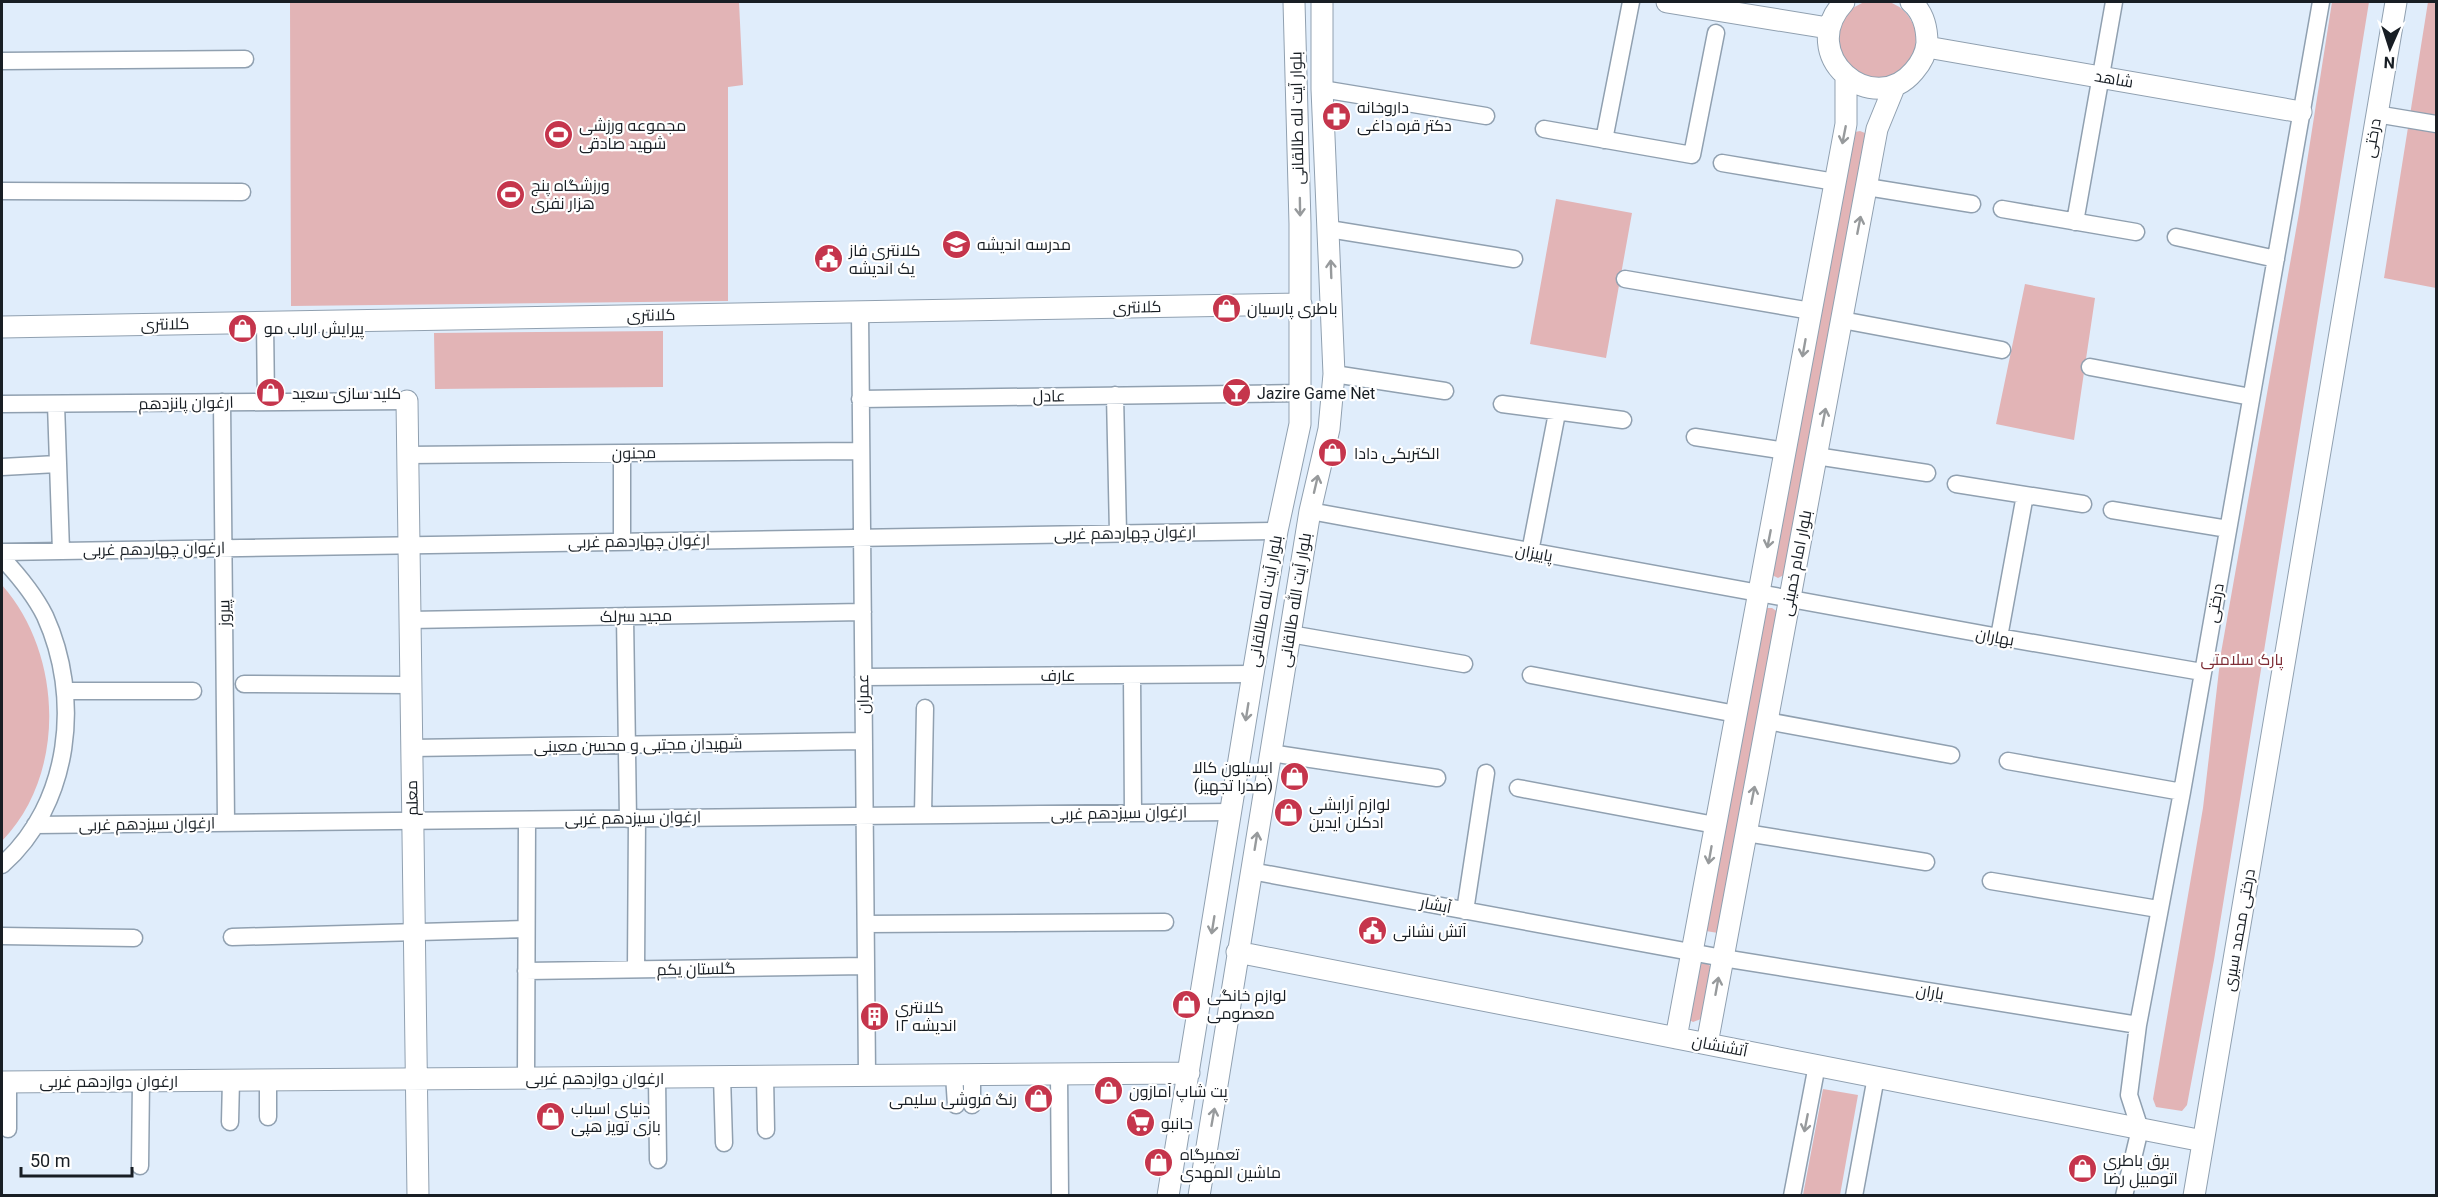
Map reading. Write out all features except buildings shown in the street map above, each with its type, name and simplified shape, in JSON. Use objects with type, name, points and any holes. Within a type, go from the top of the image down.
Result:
[{"type":"street","name":"بلوار آیت لله طالقانی","points":[[1168,1196],[1252,674],[1277,531],[1300,424],[1294,2]]},
{"type":"street","name":"بلوار آیت الله طالقانی","points":[[1200,1196],[1221,1072],[1237,952],[1310,511],[1329,429],[1334,374],[1322,89],[1322,2]]},
{"type":"street","points":[[1604,140],[1631,2]]},
{"type":"street","points":[[1667,2],[1828,28]]},
{"type":"street","points":[[1844,2],[1833,14],[1828,28],[1830,55],[1845,77],[1861,85],[1878,88],[1895,85],[1910,76],[1921,63],[1927,47],[1927,32],[1922,16],[1912,2]]},
{"type":"street","points":[[2075,222],[2114,2]]},
{"type":"street","points":[[2301,112],[2321,2]]},
{"type":"street","name":"درختی","points":[[2284,665],[2396,2]]},
{"type":"street","points":[[1544,129],[1692,155],[1716,33]]},
{"type":"street","name":"شاهد","points":[[1927,47],[2301,112]]},
{"type":"street","points":[[2,61],[244,59]]},
{"type":"street","name":"بلوار امام خمینی","points":[[1676,1038],[1846,124],[1845,77]]},
{"type":"street","name":"بلوار امام خمینی","points":[[1707,1044],[1877,129],[1895,85]]},
{"type":"street","points":[[1322,89],[1486,116]]},
{"type":"street","name":"درختی","points":[[2140,1129],[2129,1095],[2138,1025],[2158,909],[2182,792],[2301,112]]},
{"type":"street","points":[[2376,114],[2436,124]]},
{"type":"street","points":[[1722,164],[1835,182]]},
{"type":"street","points":[[1866,187],[1972,204]]},
{"type":"street","points":[[2,190],[242,192]]},
{"type":"street","points":[[2002,209],[2136,232]]},
{"type":"street","points":[[1329,229],[1514,259]]},
{"type":"street","points":[[2176,237],[2276,259]]},
{"type":"street","points":[[1625,279],[1811,311]]},
{"type":"street","name":"کلانتری","points":[[2,327],[1300,304]]},
{"type":"street","name":"عمران","points":[[860,312],[867,1075]]},
{"type":"street","points":[[1842,320],[2002,350]]},
{"type":"street","points":[[266,322],[266,402]]},
{"type":"street","points":[[2090,367],[2251,397]]},
{"type":"street","points":[[1334,374],[1446,391]]},
{"type":"street","name":"عادل","points":[[861,399],[1300,393]]},
{"type":"street","points":[[1115,395],[1118,533]]},
{"type":"street","name":"ارغوان پانزدهم","points":[[2,404],[407,401]]},
{"type":"street","name":"معلم","points":[[407,401],[418,1196]]},
{"type":"street","name":"پیروز","points":[[222,402],[226,823]]},
{"type":"street","points":[[56,404],[61,551]]},
{"type":"street","points":[[1502,404],[1623,420]]},
{"type":"street","points":[[1530,552],[1557,412]]},
{"type":"street","points":[[1695,437],[1786,451]]},
{"type":"street","name":"مجنون","points":[[407,455],[861,451]]},
{"type":"street","points":[[622,453],[622,542]]},
{"type":"street","points":[[1816,456],[1927,473]]},
{"type":"street","points":[[2,467],[57,464]]},
{"type":"street","points":[[1956,484],[2083,504]]},
{"type":"street","points":[[1999,637],[2025,495]]},
{"type":"street","points":[[2112,510],[2228,529]]},
{"type":"street","name":"پاییزان","points":[[1310,511],[1789,598]]},
{"type":"street","name":"ارغوان چهاردهم غربی","points":[[2,552],[1277,531]]},
{"type":"street","points":[[2,558],[23,581],[44,615],[59,652],[66,691],[67,726],[61,760],[51,794],[35,825],[2,865]]},
{"type":"street","name":"بهاران","points":[[1789,598],[2202,672]]},
{"type":"street","name":"مجید سرلک","points":[[409,620],[863,612]]},
{"type":"street","points":[[625,616],[636,969]]},
{"type":"street","points":[[1290,634],[1464,664]]},
{"type":"street","name":"درختی محمد سیری","points":[[2194,1196],[2284,665]]},
{"type":"street","name":"عارف","points":[[863,677],[1252,674]]},
{"type":"street","points":[[1132,675],[1133,813]]},
{"type":"street","points":[[1531,675],[1736,714]]},
{"type":"street","points":[[244,684],[410,685]]},
{"type":"street","points":[[66,691],[193,691]]},
{"type":"street","points":[[923,815],[925,708]]},
{"type":"street","points":[[1767,721],[1951,755]]},
{"type":"street","name":"شهیدان مجتبی و محسن معینی","points":[[411,748],[864,741]]},
{"type":"street","points":[[1270,753],[1437,778]]},
{"type":"street","points":[[2008,761],[2182,792]]},
{"type":"street","points":[[1465,911],[1486,773]]},
{"type":"street","points":[[1518,788],[1715,825]]},
{"type":"street","name":"ارغوان سیزدهم غربی","points":[[35,825],[1231,812]]},
{"type":"street","points":[[526,1078],[527,820]]},
{"type":"street","points":[[1746,833],[1926,862]]},
{"type":"street","name":"آبشار","points":[[1251,871],[1723,958]]},
{"type":"street","points":[[1991,881],[2158,909]]},
{"type":"street","points":[[1217,898],[1246,902]]},
{"type":"street","points":[[866,924],[1165,922]]},
{"type":"street","points":[[232,937],[526,929]]},
{"type":"street","points":[[2,936],[134,938]]},
{"type":"street","name":"آتشنشان","points":[[1237,952],[2203,1141]]},
{"type":"street","name":"باران","points":[[1723,958],[2138,1025]]},
{"type":"street","name":"گلستان یکم","points":[[526,971],[866,966]]},
{"type":"street","points":[[1792,1196],[1817,1065]]},
{"type":"street","name":"ارغوان دوازدهم غربی","points":[[5,1082],[1189,1073]]},
{"type":"street","points":[[1059,1074],[1060,1196]]},
{"type":"street","points":[[963,1075],[964,1105]]},
{"type":"street","points":[[722,1076],[724,1143]]},
{"type":"street","points":[[765,1076],[766,1130]]},
{"type":"street","points":[[657,1077],[658,1160]]},
{"type":"street","points":[[1854,1196],[1876,1077]]},
{"type":"street","points":[[230,1122],[231,1080]]},
{"type":"street","points":[[268,1080],[268,1118]]},
{"type":"street","points":[[140,1166],[141,1081]]},
{"type":"street","points":[[5,1082],[8,1129]]},
{"type":"street","points":[[2124,1196],[2140,1129]]},
{"type":"green space","points":[[1877,0],[1892,3],[1905,11],[1913,24],[1916,39],[1913,54],[1905,67],[1892,75],[1877,78],[1862,75],[1849,67],[1841,54],[1838,39],[1841,24],[1849,11],[1862,3]]},
{"type":"green space","name":"ورزشگاه پنج هزار نفری","points":[[290,2],[739,2],[743,85],[728,87],[728,301],[291,306]]},
{"type":"green space","name":"پارک سلامتی","points":[[2332,2],[2369,2],[2214,960],[2187,1105],[2182,1111],[2156,1107],[2153,1099],[2203,808],[2221,653],[2299,213]]},
{"type":"green space","points":[[2428,2],[2436,2],[2436,288],[2384,278]]},
{"type":"green space","points":[[1855,132],[1865,133],[1869,140],[1784,575],[1778,578],[1772,575]]},
{"type":"green space","points":[[1556,199],[1632,213],[1606,358],[1530,344]]},
{"type":"green space","points":[[2025,284],[2095,298],[2074,440],[1996,424]]},
{"type":"green space","points":[[663,331],[663,387],[435,389],[434,333]]},
{"type":"green space","points":[[2,585],[22,613],[37,645],[46,679],[49,714],[47,749],[38,782],[23,814],[2,841]]},
{"type":"green space","points":[[1766,608],[1772,608],[1778,612],[1718,933],[1706,931]]},
{"type":"green space","points":[[1707,963],[1711,967],[1701,1019],[1693,1022],[1688,1019],[1699,964]]},
{"type":"green space","points":[[1823,1089],[1858,1095],[1840,1195],[1803,1195]]},
{"type":"place","name":"داروخانه دکتر قره داغی","points":[[1336,116]]},
{"type":"place","name":"مجموعه ورزشی شهید صادقی","points":[[558,134]]},
{"type":"place","name":"ورزشگاه پنج هزار نفری","points":[[510,194]]},
{"type":"place","name":"مدرسه اندیشه","points":[[956,244]]},
{"type":"place","name":"کلانتری فاز یک اندیشه","points":[[828,259]]},
{"type":"place","name":"باطری پارسيان","points":[[1226,308]]},
{"type":"place","name":"پیرایش ارباب مو","points":[[243,328]]},
{"type":"place","name":"کلید سازی سعید","points":[[271,393]]},
{"type":"place","name":"Jazire Game Net","points":[[1236,393]]},
{"type":"place","name":"الکتریکی دادا","points":[[1333,453]]},
{"type":"place","name":"اپسیلون کالا (صدرا تجهیز)","points":[[1294,776]]},
{"type":"place","name":"لوازم آرایشی ادکلن ایدین","points":[[1288,813]]},
{"type":"place","name":"آتش نشانی","points":[[1372,931]]},
{"type":"place","name":"لوازم خانگی معصومی","points":[[1186,1004]]},
{"type":"place","name":"کلانتری ۱۲ اندیشه","points":[[874,1016]]},
{"type":"place","name":"پت شاپ آمازون","points":[[1108,1091]]},
{"type":"place","name":"رنگ فروشی سلیمی","points":[[1038,1099]]},
{"type":"place","name":"دنیای اسباب بازی تویز هپی","points":[[550,1117]]},
{"type":"place","name":"جانبو","points":[[1140,1123]]},
{"type":"place","name":"تعمیرگاه ماشین المهدی","points":[[1159,1163]]},
{"type":"place","name":"برق باطری اتومبیل رضا","points":[[2082,1169]]}]
